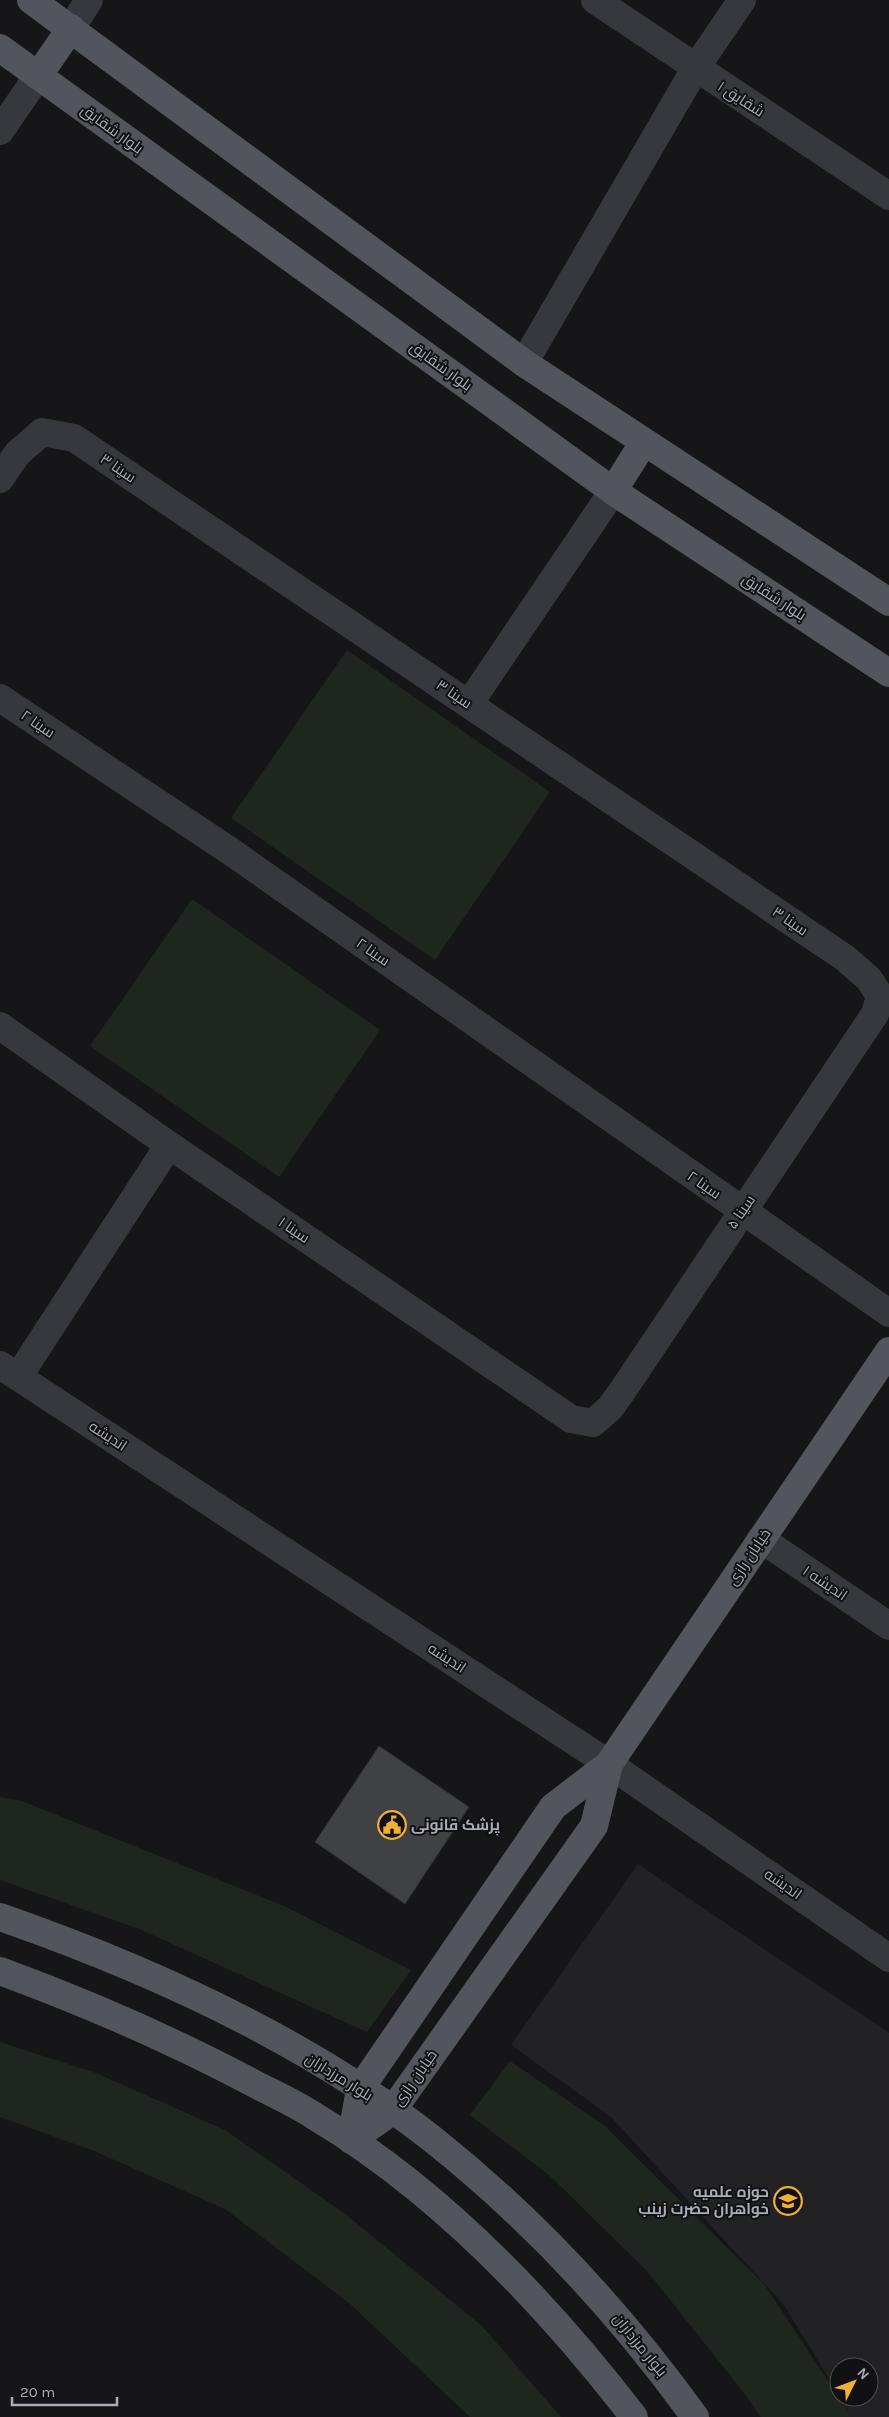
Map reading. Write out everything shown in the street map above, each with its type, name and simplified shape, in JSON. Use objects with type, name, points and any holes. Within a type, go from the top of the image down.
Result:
[{"type":"main road","points":[[31,0],[524,363],[889,602]]},
{"type":"main road","points":[[38,76],[71,28]]},
{"type":"main road","name":"بلوار شقایق","points":[[0,48],[613,491],[889,673]]},
{"type":"main road","points":[[613,491],[644,442]]},
{"type":"main road","name":"خیابان رازی","points":[[351,2140],[360,2089],[553,1807],[609,1764],[889,1352]]},
{"type":"main road","name":"خیابان رازی","points":[[351,2140],[392,2110],[594,1826],[609,1764]]},
{"type":"main road","name":"بلوار مرزداران","points":[[0,1917],[67,1940],[222,2011],[312,2059],[392,2110],[430,2138],[482,2181],[553,2247],[608,2306],[695,2417]]},
{"type":"main road","points":[[0,1971],[109,2014],[209,2060],[316,2116],[351,2140],[454,2222],[546,2311],[634,2417]]},
{"type":"street","points":[[71,28],[89,0]]},
{"type":"street","name":"شقایق ۱","points":[[595,0],[695,69],[889,196]]},
{"type":"street","points":[[524,363],[695,69],[742,0]]},
{"type":"street","points":[[0,131],[38,76]]},
{"type":"street","name":"سینا ۳","points":[[0,479],[17,454],[42,432],[74,438],[845,958],[869,979],[880,996]]},
{"type":"street","points":[[469,704],[613,491]]},
{"type":"street","name":"سینا ۲","points":[[0,698],[230,852],[889,1313]]},
{"type":"street","name":"سینا ۵","points":[[593,1423],[610,1408],[875,1014],[880,996]]},
{"type":"street","name":"سینا ۱","points":[[0,1026],[169,1145],[570,1419],[593,1423]]},
{"type":"street","points":[[9,1371],[169,1145]]},
{"type":"street","name":"اندیشه","points":[[9,1371],[609,1764],[889,1958]]},
{"type":"street","name":"اندیشه ۱","points":[[761,1539],[889,1626]]},
{"type":"shaded area","points":[[347,650],[550,792],[435,960],[231,818]]},
{"type":"shaded area","points":[[192,899],[380,1030],[279,1177],[90,1046]]},
{"type":"shaded area","points":[[0,1797],[22,1801],[284,1906],[411,1970],[367,2032],[139,1929],[0,1880]]},
{"type":"shaded area","name":"حوزه علمیه خواهران حضرت زینب","points":[[638,1864],[889,2033],[889,2417],[852,2417],[846,2407],[879,2407],[879,2357],[829,2357],[829,2379],[784,2305],[611,2117],[511,2045]]},
{"type":"shaded area","points":[[0,2042],[96,2073],[225,2130],[344,2213],[482,2326],[561,2417],[470,2417],[349,2303],[225,2209],[94,2151],[0,2117]]},
{"type":"shaded area","points":[[510,2061],[604,2125],[764,2284],[829,2382],[829,2407],[845,2407],[852,2417],[761,2417],[647,2271],[549,2175],[470,2115]]},
{"type":"building","name":"پزشک قانونی","points":[[379,1746],[469,1807],[405,1904],[315,1842]]},
{"type":"place","name":"پزشک قانونی","points":[[392,1825]]},
{"type":"place","name":"حوزه علمیه خواهران حضرت زینب","points":[[788,2201]]}]
